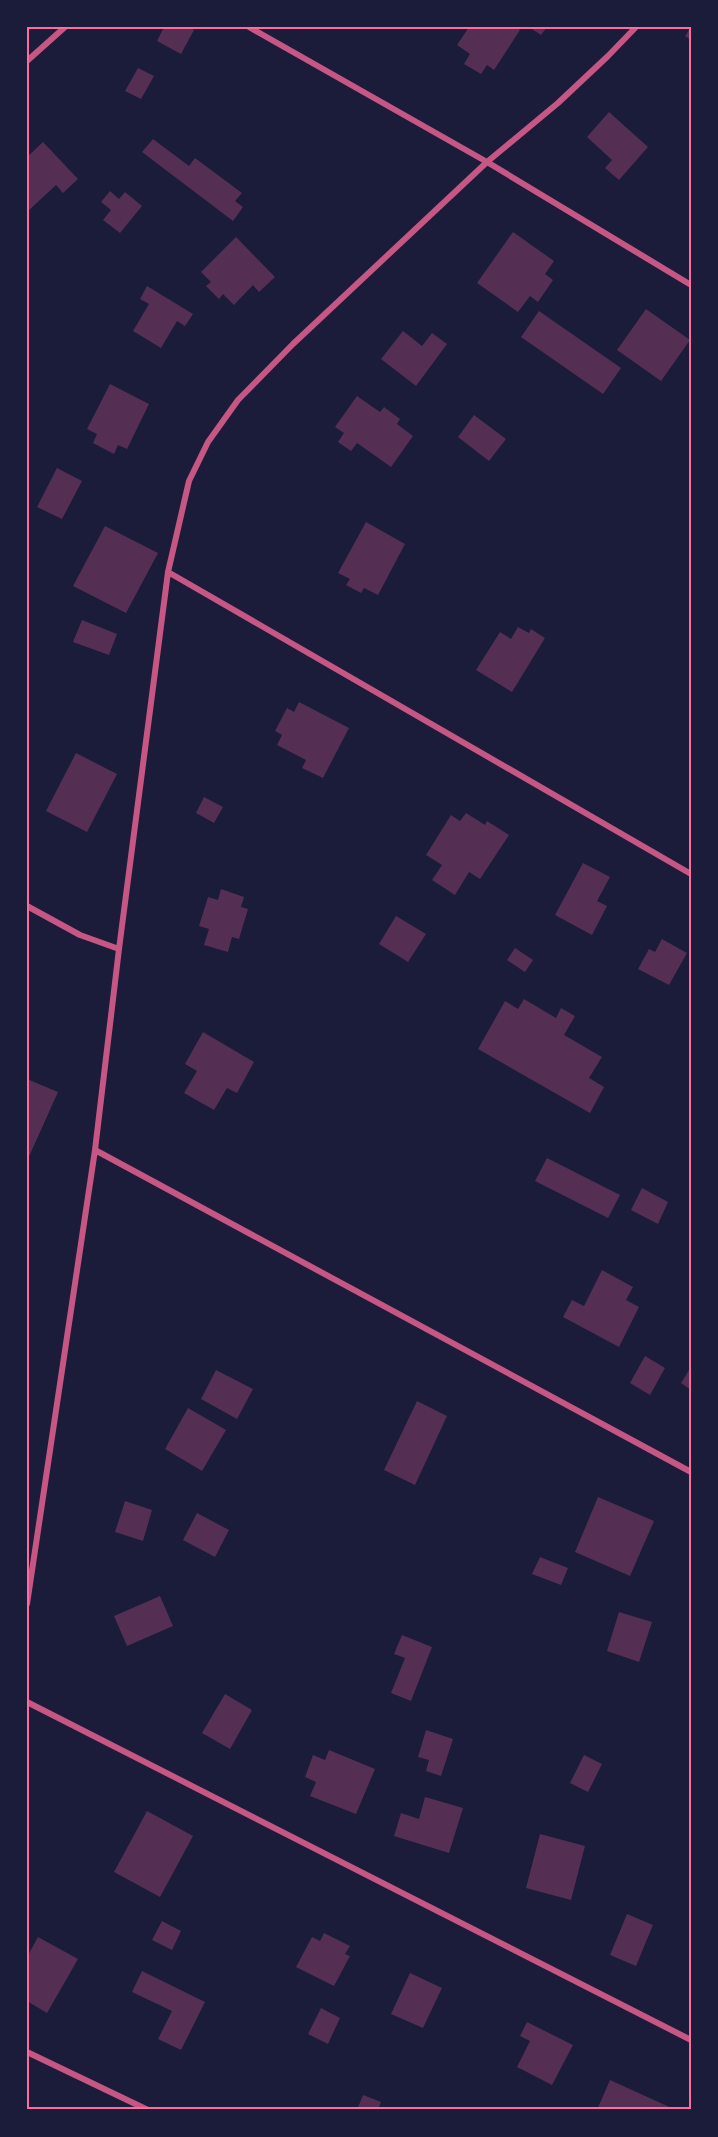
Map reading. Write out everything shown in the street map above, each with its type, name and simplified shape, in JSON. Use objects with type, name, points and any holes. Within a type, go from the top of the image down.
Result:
[{"type":"street","points":[[27,61],[65,27]]},
{"type":"street","points":[[249,27],[487,162],[691,285]]},
{"type":"street","points":[[27,1604],[95,1150],[118,949],[168,572],[189,481],[208,442],[238,400],[293,344],[487,162],[558,103],[636,27]]},
{"type":"street","points":[[168,572],[691,874]]},
{"type":"street","points":[[27,906],[80,935],[118,949]]},
{"type":"street","points":[[95,1150],[691,1473]]},
{"type":"street","points":[[27,1702],[691,2040]]},
{"type":"street","points":[[27,2052],[148,2110]]},
{"type":"building","points":[[164,27],[189,27],[194,30],[181,54],[157,41]]},
{"type":"building","points":[[469,27],[516,27],[520,30],[494,70],[487,65],[481,74],[464,64],[470,54],[457,45]]},
{"type":"building","points":[[529,27],[547,27],[541,35]]},
{"type":"building","points":[[691,27],[691,40],[685,36]]},
{"type":"building","points":[[138,68],[154,76],[141,99],[125,91]]},
{"type":"building","points":[[609,112],[648,147],[619,180],[605,168],[612,160],[587,137]]},
{"type":"building","points":[[153,139],[189,166],[195,158],[242,193],[235,201],[243,207],[233,221],[142,152]]},
{"type":"building","points":[[43,142],[78,179],[63,193],[56,185],[27,212],[27,157]]},
{"type":"building","points":[[110,191],[119,199],[125,192],[142,206],[120,233],[103,220],[111,210],[101,202]]},
{"type":"building","points":[[513,232],[554,261],[545,274],[553,280],[538,302],[530,296],[518,312],[477,283]]},
{"type":"building","points":[[236,237],[275,277],[259,292],[253,285],[234,305],[223,294],[219,299],[206,286],[211,282],[201,272]]},
{"type":"building","points":[[147,286],[193,314],[185,326],[177,321],[161,348],[133,331],[149,304],[140,299]]},
{"type":"building","points":[[646,309],[690,340],[661,381],[617,350]]},
{"type":"building","points":[[539,311],[621,368],[603,394],[521,337]]},
{"type":"building","points":[[403,331],[422,346],[432,333],[447,344],[416,386],[381,359]]},
{"type":"building","points":[[110,384],[149,404],[127,449],[118,445],[114,454],[93,443],[97,434],[87,429]]},
{"type":"building","points":[[357,396],[380,412],[384,407],[400,419],[397,424],[413,436],[391,467],[357,443],[351,451],[338,442],[344,433],[335,427]]},
{"type":"building","points":[[474,415],[506,439],[489,461],[458,437]]},
{"type":"building","points":[[57,468],[82,481],[62,519],[37,507]]},
{"type":"building","points":[[366,522],[405,544],[378,595],[364,588],[361,593],[346,585],[350,579],[338,573]]},
{"type":"building","points":[[105,526],[158,553],[126,613],[73,586]]},
{"type":"building","points":[[82,620],[117,634],[109,655],[73,642]]},
{"type":"building","points":[[518,627],[529,633],[531,629],[545,638],[512,692],[476,670],[500,632],[511,639]]},
{"type":"building","points":[[299,702],[349,728],[323,778],[302,768],[306,760],[277,745],[282,735],[275,731],[287,708],[294,712]]},
{"type":"building","points":[[76,753],[117,774],[87,832],[46,811]]},
{"type":"building","points":[[204,797],[223,807],[214,823],[196,813]]},
{"type":"building","points":[[466,813],[485,825],[487,821],[509,835],[480,879],[469,872],[455,895],[432,880],[442,865],[426,855],[451,815],[460,821]]},
{"type":"building","points":[[583,863],[610,877],[597,901],[607,906],[592,935],[555,915]]},
{"type":"building","points":[[221,889],[244,897],[241,907],[248,909],[239,939],[232,937],[228,952],[204,945],[209,929],[199,926],[208,897],[218,900]]},
{"type":"building","points":[[396,916],[426,934],[408,962],[379,944]]},
{"type":"building","points":[[662,939],[687,953],[669,985],[638,969],[649,949],[655,952]]},
{"type":"building","points":[[515,948],[533,960],[525,972],[507,960]]},
{"type":"building","points":[[524,999],[556,1018],[561,1008],[575,1016],[564,1035],[602,1057],[589,1078],[604,1087],[590,1113],[478,1049],[505,1001],[518,1009]]},
{"type":"building","points":[[203,1032],[254,1062],[237,1093],[227,1088],[214,1110],[184,1093],[197,1071],[185,1064]]},
{"type":"building","points":[[27,1079],[58,1092],[27,1161]]},
{"type":"building","points":[[547,1158],[620,1195],[608,1218],[535,1181]]},
{"type":"building","points":[[642,1188],[668,1202],[658,1224],[631,1210]]},
{"type":"building","points":[[602,1270],[633,1287],[626,1300],[639,1307],[619,1347],[563,1317],[572,1300],[584,1306]]},
{"type":"building","points":[[645,1356],[665,1368],[650,1395],[630,1383]]},
{"type":"building","points":[[691,1367],[691,1390],[681,1383]]},
{"type":"building","points":[[216,1370],[253,1389],[237,1419],[201,1399]]},
{"type":"building","points":[[417,1401],[447,1416],[415,1485],[384,1470]]},
{"type":"building","points":[[188,1408],[226,1430],[202,1471],[165,1449]]},
{"type":"building","points":[[598,1497],[654,1521],[630,1576],[575,1552]]},
{"type":"building","points":[[125,1501],[152,1510],[143,1541],[115,1532]]},
{"type":"building","points":[[197,1513],[229,1530],[215,1557],[183,1540]]},
{"type":"building","points":[[540,1557],[568,1568],[561,1585],[532,1574]]},
{"type":"building","points":[[160,1596],[173,1626],[127,1646],[114,1616]]},
{"type":"building","points":[[619,1612],[652,1622],[639,1662],[607,1651]]},
{"type":"building","points":[[402,1635],[432,1647],[411,1701],[391,1693],[405,1658],[394,1654]]},
{"type":"building","points":[[225,1694],[252,1710],[230,1749],[202,1733]]},
{"type":"building","points":[[426,1730],[453,1739],[441,1776],[426,1771],[429,1760],[418,1757]]},
{"type":"building","points":[[329,1750],[375,1769],[356,1814],[310,1796],[316,1782],[305,1777],[313,1755],[325,1760]]},
{"type":"building","points":[[584,1755],[602,1764],[588,1792],[570,1783]]},
{"type":"building","points":[[425,1797],[463,1808],[449,1853],[394,1836],[401,1813],[419,1819]]},
{"type":"building","points":[[147,1811],[193,1836],[160,1897],[114,1872]]},
{"type":"building","points":[[540,1834],[585,1846],[571,1900],[526,1888]]},
{"type":"building","points":[[627,1914],[653,1925],[636,1966],[610,1955]]},
{"type":"building","points":[[162,1921],[181,1931],[172,1950],[152,1940]]},
{"type":"building","points":[[324,1933],[350,1946],[345,1954],[350,1956],[334,1986],[296,1967],[312,1937],[320,1941]]},
{"type":"building","points":[[38,1937],[78,1959],[47,2013],[27,2001],[27,1957]]},
{"type":"building","points":[[142,1971],[205,2002],[181,2050],[158,2039],[172,2011],[132,1992]]},
{"type":"building","points":[[410,1973],[442,1988],[423,2028],[391,2014]]},
{"type":"building","points":[[321,2008],[340,2018],[328,2044],[308,2034]]},
{"type":"building","points":[[527,2022],[573,2045],[552,2085],[517,2067],[530,2041],[520,2036]]},
{"type":"building","points":[[610,2080],[676,2110],[597,2110]]},
{"type":"building","points":[[363,2095],[381,2102],[378,2110],[357,2110]]}]
